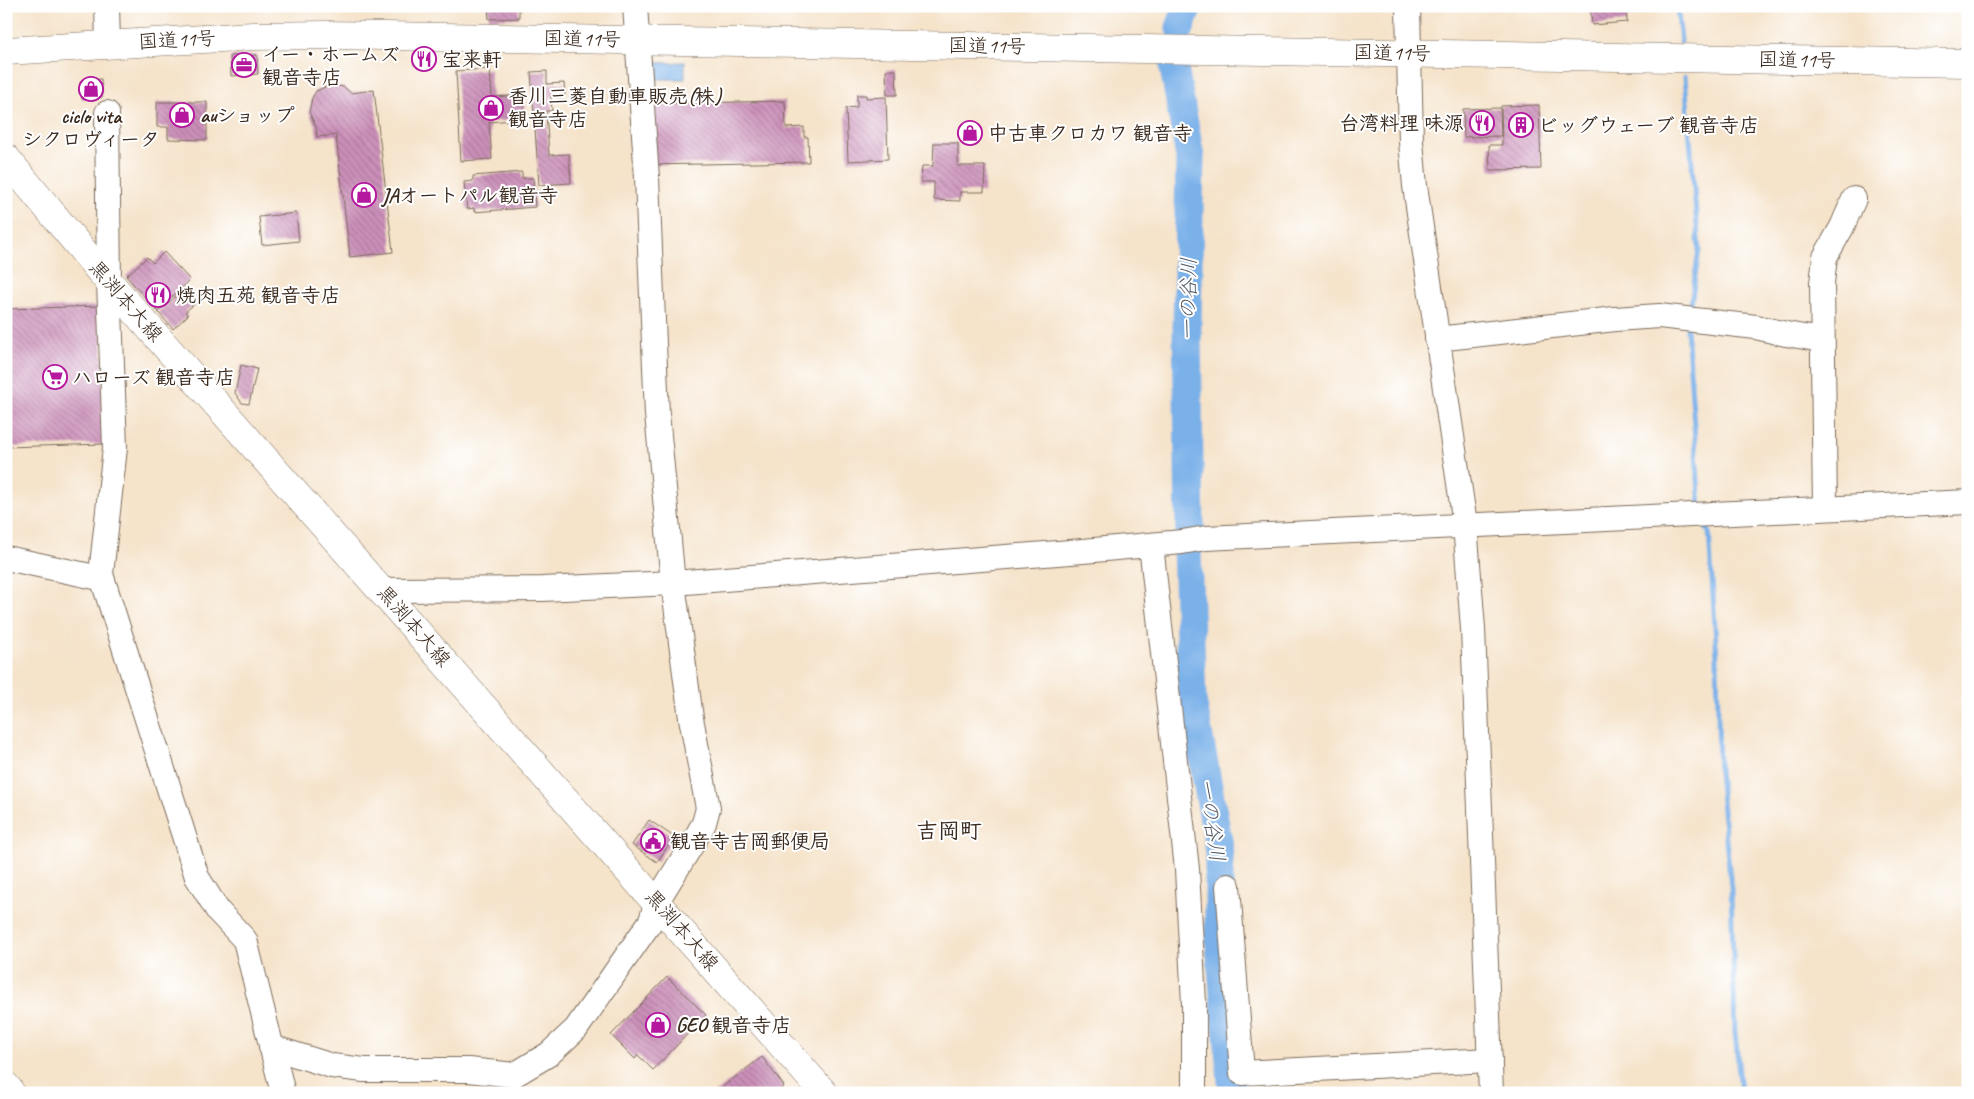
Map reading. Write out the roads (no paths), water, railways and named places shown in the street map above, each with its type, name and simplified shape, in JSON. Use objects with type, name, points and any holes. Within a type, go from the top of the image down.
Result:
[{"type":"main road","name":"国道11号","points":[[6,51],[253,36],[327,35],[1968,63]]},
{"type":"main road","name":"黒渕本大線","points":[[6,158],[109,282],[383,590],[824,1093]]},
{"type":"main road","points":[[6,1086],[11,1093]]},
{"type":"street","points":[[107,6],[108,44]]},
{"type":"street","points":[[271,1047],[332,1066],[364,1070],[469,1070],[514,1075],[549,1054],[576,1029],[651,921],[656,901],[704,823],[708,808],[691,718],[673,584],[657,414],[636,6]]},
{"type":"street","points":[[1408,6],[1411,142],[1437,340],[1465,524],[1473,638],[1491,1093]]},
{"type":"street","points":[[107,113],[109,282],[115,448],[101,574],[196,877],[218,910],[245,940],[283,1093]]},
{"type":"street","points":[[1825,508],[1822,283],[1825,257],[1842,227],[1854,199]]},
{"type":"street","points":[[1437,340],[1614,318],[1659,316],[1756,326],[1786,334],[1822,340]]},
{"type":"street","points":[[383,590],[542,589],[673,584],[1206,538],[1465,524],[1711,515],[1968,502]]},
{"type":"street","points":[[1151,544],[1187,869],[1194,1004],[1194,1093]]},
{"type":"street","points":[[6,558],[95,577],[101,574]]},
{"type":"street","points":[[1228,886],[1242,1073],[1490,1060]]},
{"type":"water","points":[[685,62],[685,79],[656,79],[654,63]]},
{"type":"waterway","name":"一の谷川","points":[[1180,28],[1188,6]]},
{"type":"waterway","points":[[1677,6],[1681,41]]},
{"type":"waterway","name":"一の谷川","points":[[1174,68],[1190,157],[1187,328],[1190,530]]},
{"type":"waterway","points":[[1685,77],[1699,250],[1690,311]]},
{"type":"waterway","points":[[1687,328],[1700,509]]},
{"type":"waterway","points":[[1702,523],[1709,531],[1717,658],[1719,772],[1731,887],[1735,1032],[1741,1093]]},
{"type":"waterway","name":"一の谷川","points":[[1187,549],[1192,700],[1219,846],[1219,934],[1233,1093]]},
{"type":"place","name":"宝来軒","points":[[424,59]]},
{"type":"place","name":"イー・ホームズ 観音寺店","points":[[244,65]]},
{"type":"place","name":"ciclo vita シクロヴィータ","points":[[91,89]]},
{"type":"place","name":"香川三菱自動車販売(株) 観音寺店","points":[[491,108]]},
{"type":"place","name":"auショップ","points":[[182,115]]},
{"type":"place","name":"台湾料理 味源","points":[[1482,123]]},
{"type":"place","name":"ビッグウェーブ 観音寺店","points":[[1521,125]]},
{"type":"place","name":"中古車クロカワ 観音寺","points":[[970,133]]},
{"type":"place","name":"JAオートパル観音寺","points":[[364,195]]},
{"type":"place","name":"焼肉五苑 観音寺店","points":[[158,295]]},
{"type":"place","name":"ハローズ 観音寺店","points":[[55,377]]},
{"type":"place","name":"観音寺吉岡郵便局","points":[[653,841]]},
{"type":"place","name":"GEO 観音寺店","points":[[658,1025]]},
{"type":"district","name":"吉岡町","points":[[949,831]]}]
